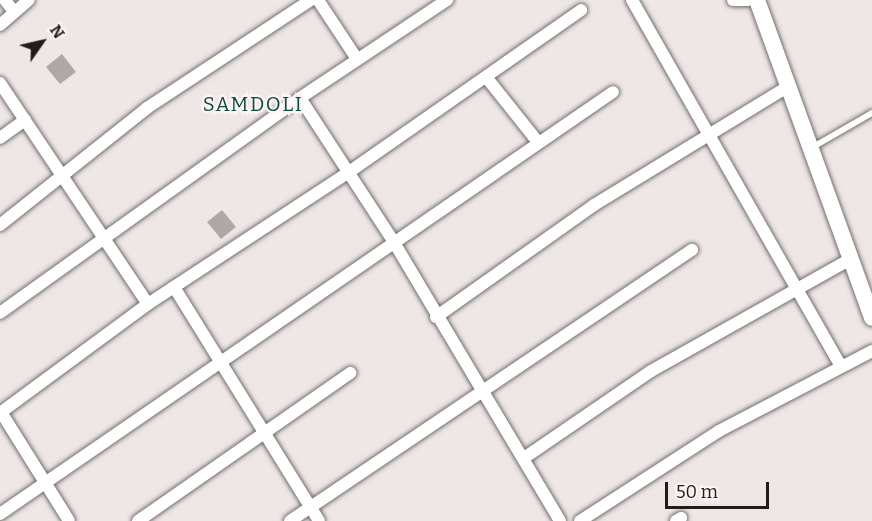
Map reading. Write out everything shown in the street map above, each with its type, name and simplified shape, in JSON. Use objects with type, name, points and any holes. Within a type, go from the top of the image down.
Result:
[{"type":"main road","points":[[757,0],[786,88],[872,318]]},
{"type":"street","points":[[4,0],[14,12]]},
{"type":"street","points":[[0,25],[28,0]]},
{"type":"street","points":[[0,225],[147,108],[311,0]]},
{"type":"street","points":[[318,0],[357,59]]},
{"type":"street","points":[[0,313],[300,98],[447,0]]},
{"type":"street","points":[[632,0],[841,367]]},
{"type":"street","points":[[733,0],[748,0]]},
{"type":"street","points":[[69,521],[0,412],[148,304],[349,172],[581,10]]},
{"type":"street","points":[[486,77],[537,141]]},
{"type":"street","points":[[0,83],[148,304]]},
{"type":"street","points":[[436,317],[510,261],[709,134],[786,88]]},
{"type":"street","points":[[0,514],[222,360],[395,244],[537,141],[613,92]]},
{"type":"street","points":[[300,98],[395,244],[436,317],[524,458],[560,521]]},
{"type":"street","points":[[0,138],[25,120]]},
{"type":"street","points":[[290,521],[692,250]]},
{"type":"street","points":[[524,458],[651,371],[796,286],[849,260]]},
{"type":"street","points":[[174,287],[222,360],[319,521]]},
{"type":"street","points":[[580,521],[719,431],[872,351]]},
{"type":"street","points":[[138,521],[350,373]]},
{"type":"lane","points":[[809,150],[872,113]]},
{"type":"building","points":[[62,54],[76,72],[60,84],[46,67]]},
{"type":"building","points":[[222,210],[236,227],[221,239],[207,222]]},
{"type":"district","name":"SAMDOLI","points":[[253,104]]}]
